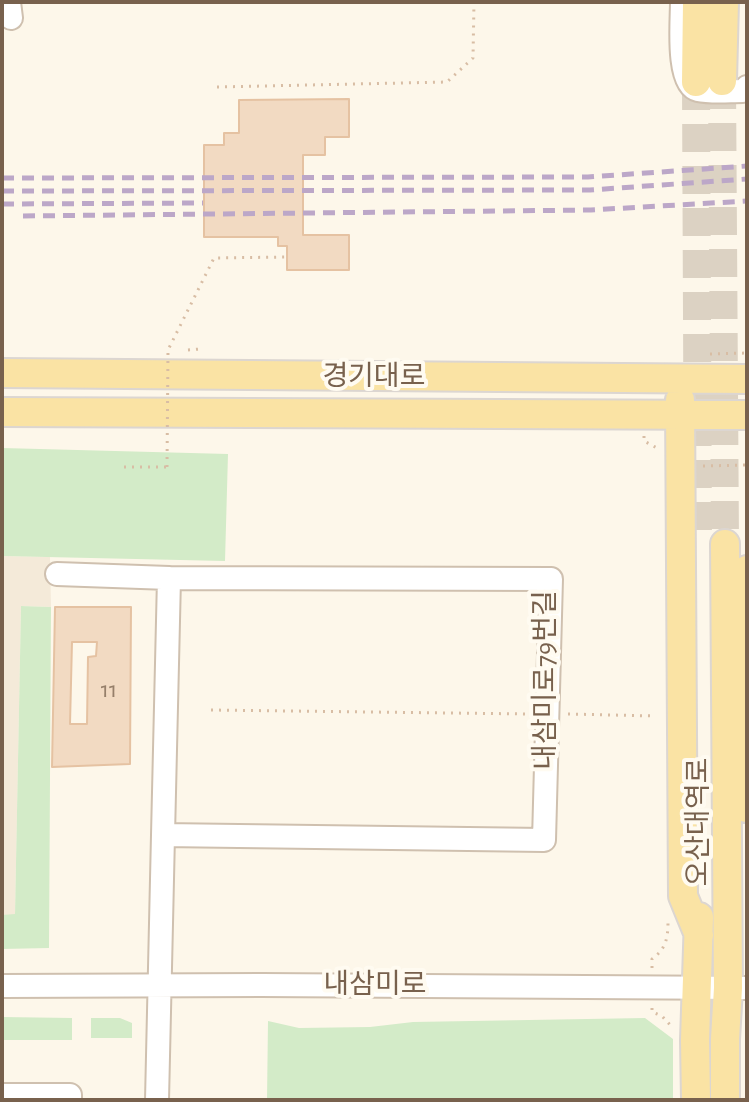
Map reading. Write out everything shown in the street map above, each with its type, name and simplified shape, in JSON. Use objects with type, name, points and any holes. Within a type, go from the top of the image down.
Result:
[{"type":"main road","points":[[697,2],[722,83]]},
{"type":"main road","points":[[722,83],[724,2]]},
{"type":"main road","name":"경기대로","points":[[2,373],[747,379]]},
{"type":"main road","points":[[680,379],[683,896],[713,934],[745,890],[747,570]]},
{"type":"main road","name":"경기대로","points":[[2,412],[747,415]]},
{"type":"main road","name":"오산대역로","points":[[696,1100],[697,987],[713,934],[711,544]]},
{"type":"main road","name":"오산대역로","points":[[713,934],[737,988],[725,1100]]},
{"type":"street","points":[[682,2],[683,66],[687,83],[696,90],[743,91],[722,83]]},
{"type":"street","points":[[57,574],[169,578],[157,1100]]},
{"type":"street","name":"내삼미로79번길","points":[[163,835],[544,840],[548,714],[551,579],[169,578]]},
{"type":"street","name":"내삼미로","points":[[2,986],[737,988]]},
{"type":"street","points":[[2,1095],[70,1095],[70,1100]]},
{"type":"path","points":[[217,87],[447,82],[473,58],[474,2]]},
{"type":"path","points":[[124,467],[167,467],[168,350],[214,258],[287,257]]},
{"type":"path","points":[[680,466],[747,465]]},
{"type":"path","points":[[211,710],[656,716]]},
{"type":"shaded area","points":[[2,556],[50,557],[51,607],[21,606],[15,915],[2,915]]},
{"type":"green space","points":[[2,448],[228,454],[225,561],[2,556]]},
{"type":"green space","points":[[21,606],[51,607],[49,948],[2,949],[2,915],[15,914]]},
{"type":"green space","points":[[2,1017],[72,1018],[72,1040],[2,1040]]},
{"type":"green space","points":[[91,1018],[120,1018],[132,1023],[132,1038],[91,1038]]},
{"type":"green space","points":[[645,1018],[673,1039],[673,1100],[267,1100],[268,1021],[299,1028],[370,1027],[413,1022]]},
{"type":"building","points":[[349,99],[349,137],[325,137],[325,155],[303,155],[303,235],[349,235],[349,270],[287,270],[287,246],[278,246],[278,237],[204,237],[204,145],[224,145],[224,133],[239,133],[239,100]]},
{"type":"building","points":[[55,607],[131,607],[130,764],[52,767]],"holes":[[[72,642],[97,642],[96,656],[88,657],[87,724],[70,724]]]},
{"type":"tunnel","points":[[722,81],[725,544]]},
{"type":"tunnel","points":[[696,82],[698,544]]},
{"type":"railway","points":[[2,178],[588,177],[747,166]]},
{"type":"railway","points":[[2,191],[590,190],[747,179]]},
{"type":"railway","points":[[23,216],[591,210],[747,201]]},
{"type":"railway","points":[[2,204],[203,203]]}]
